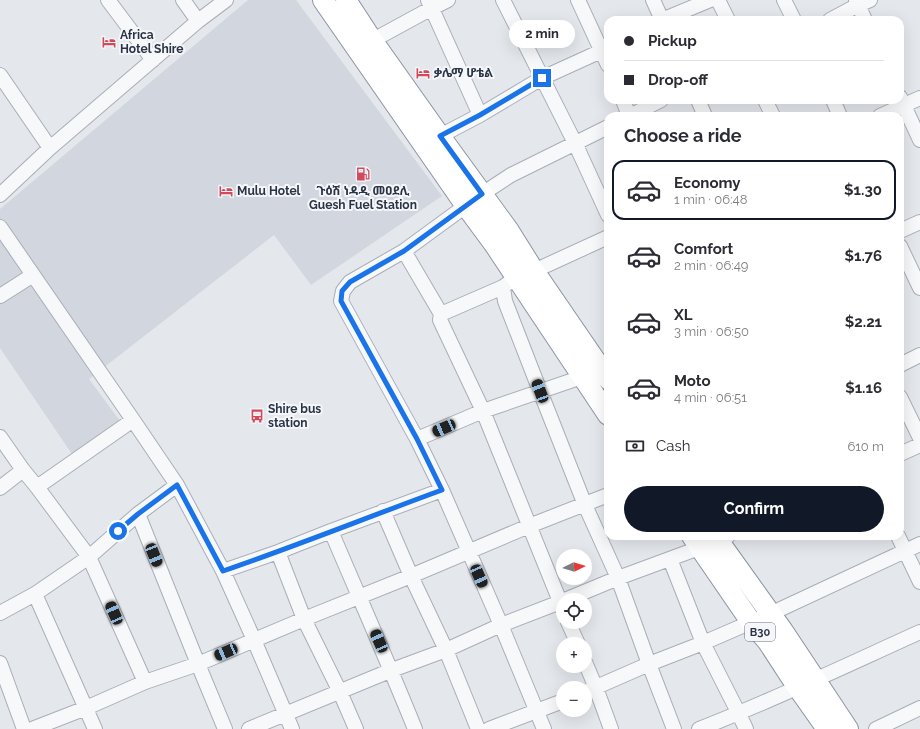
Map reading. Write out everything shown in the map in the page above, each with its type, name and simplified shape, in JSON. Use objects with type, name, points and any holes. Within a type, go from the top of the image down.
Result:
[{"type":"highway","points":[[323,0],[365,45],[440,136],[444,158],[482,194],[509,231],[518,278],[604,370]]},
{"type":"highway","points":[[346,0],[365,45],[444,158],[466,206],[518,278],[604,409]]},
{"type":"highway","name":"B30","points":[[711,540],[751,622],[768,642],[827,729]]},
{"type":"highway","name":"B30","points":[[712,540],[770,614],[848,729]]},
{"type":"street","points":[[108,0],[153,60]]},
{"type":"street","points":[[183,0],[198,21]]},
{"type":"street","points":[[0,195],[50,148],[198,21],[226,0]]},
{"type":"street","points":[[365,45],[430,4],[448,0]]},
{"type":"street","points":[[503,0],[575,143],[604,206]]},
{"type":"street","points":[[578,0],[604,48]]},
{"type":"street","points":[[653,0],[660,16]]},
{"type":"street","points":[[672,16],[710,0]]},
{"type":"street","points":[[718,0],[726,16]]},
{"type":"street","points":[[784,0],[792,16]]},
{"type":"street","points":[[837,16],[861,2],[864,16]]},
{"type":"street","points":[[430,4],[480,115]]},
{"type":"street","points":[[440,136],[480,115],[542,78],[604,50]]},
{"type":"street","points":[[0,75],[50,148]]},
{"type":"street","points":[[904,102],[920,98]]},
{"type":"street","points":[[638,112],[653,104]]},
{"type":"street","points":[[886,112],[899,104]]},
{"type":"street","points":[[903,104],[920,140]]},
{"type":"street","points":[[544,729],[442,490],[417,439],[341,301],[342,291],[350,282],[404,251],[482,194],[511,175],[604,129]]},
{"type":"street","points":[[904,229],[920,222]]},
{"type":"street","points":[[0,227],[177,485],[223,571],[292,729]]},
{"type":"street","points":[[441,314],[604,239]]},
{"type":"street","points":[[404,251],[441,314],[440,320],[483,411],[529,526],[559,593]]},
{"type":"street","points":[[904,254],[920,288]]},
{"type":"street","points":[[0,296],[33,275]]},
{"type":"street","points":[[518,278],[505,301],[585,504],[618,578],[674,729]]},
{"type":"street","points":[[904,363],[920,355]]},
{"type":"street","points":[[417,439],[483,411],[582,377]]},
{"type":"street","points":[[904,405],[920,438]]},
{"type":"street","points":[[37,487],[133,420]]},
{"type":"street","points":[[0,437],[89,557],[145,682]]},
{"type":"street","points":[[904,452],[920,445]]},
{"type":"street","points":[[0,488],[23,470]]},
{"type":"street","points":[[0,613],[35,594],[89,557],[138,514],[177,485]]},
{"type":"street","points":[[223,571],[278,552],[442,490]]},
{"type":"street","points":[[32,729],[86,708],[145,682],[198,664],[529,526],[604,497]]},
{"type":"street","points":[[383,512],[446,650],[478,729]]},
{"type":"street","points":[[138,514],[225,729]]},
{"type":"street","points":[[331,531],[359,598],[392,670],[415,729]]},
{"type":"street","points":[[585,593],[618,578],[670,558],[709,540]]},
{"type":"street","points":[[900,540],[920,582]]},
{"type":"street","points":[[592,689],[649,664],[703,644],[920,544]]},
{"type":"street","points":[[278,552],[304,619],[340,692],[356,729]]},
{"type":"street","points":[[670,558],[703,644],[746,729]]},
{"type":"street","points":[[35,594],[95,729]]},
{"type":"street","points":[[249,729],[392,670],[446,650],[501,626],[556,606]]},
{"type":"street","points":[[699,729],[739,714],[920,632]]},
{"type":"street","points":[[0,663],[24,729]]},
{"type":"street","points":[[592,694],[610,729]]},
{"type":"street","points":[[489,729],[556,704]]},
{"type":"street","points":[[876,729],[920,708]]},
{"type":"shaded area","points":[[248,0],[296,0],[442,196],[311,285],[274,235],[89,379],[120,421],[74,457],[0,348],[0,209]]},
{"type":"place","name":"Africa Hotel Shire","points":[[109,42]]},
{"type":"place","name":"ቃሌማ ሆቴል","points":[[423,73]]},
{"type":"place","name":"ጉዕሽ ነዳዲ መዐደሊ Guesh Fuel Station","points":[[363,174]]},
{"type":"place","name":"Mulu Hotel","points":[[226,191]]},
{"type":"place","name":"Shire bus station","points":[[257,416]]},
{"type":"route","points":[[118,531],[177,485],[223,571],[278,552],[442,490],[417,439],[341,301],[342,291],[350,282],[404,251],[482,194],[440,136],[480,115],[542,78]]}]
